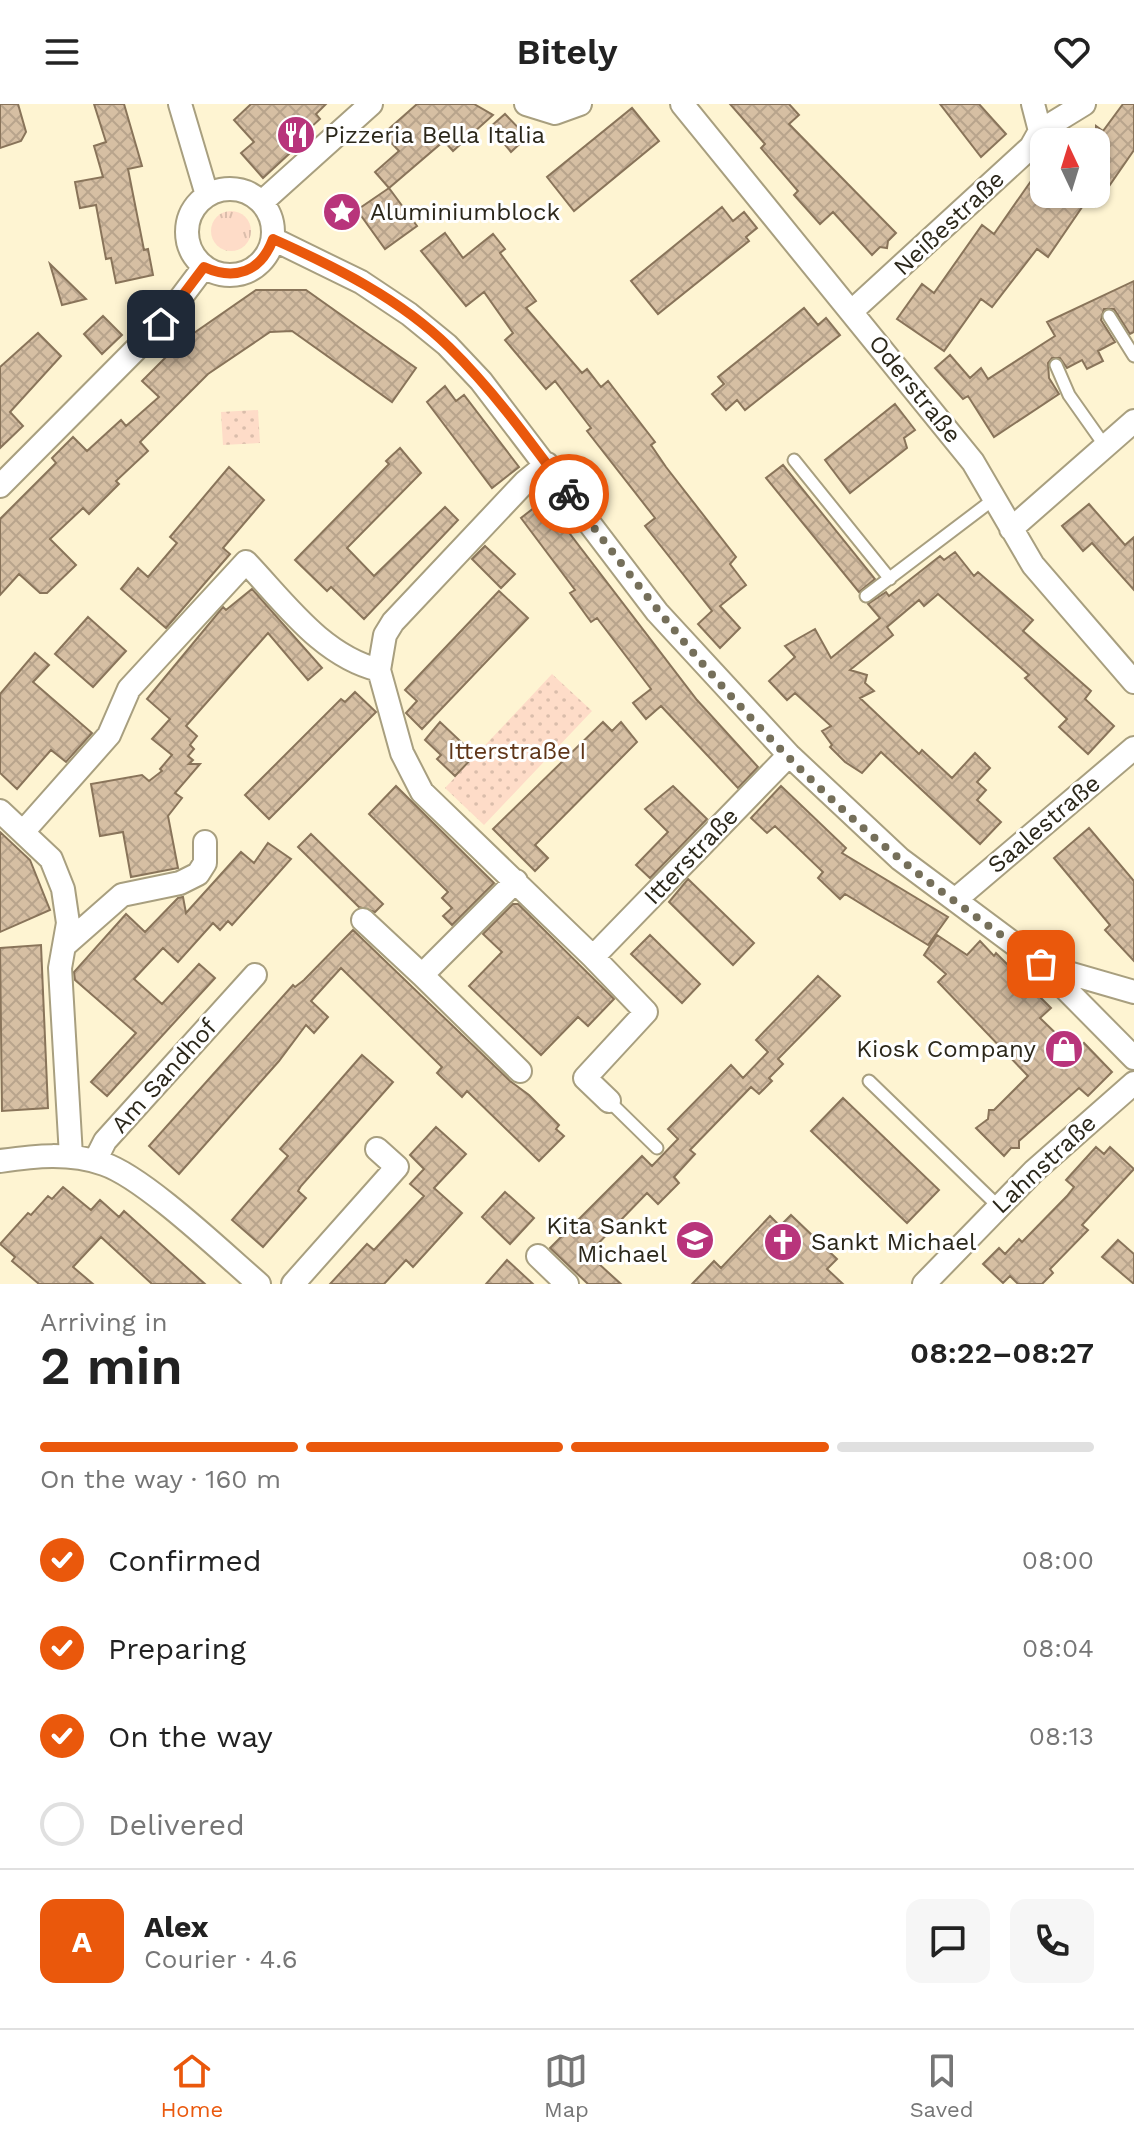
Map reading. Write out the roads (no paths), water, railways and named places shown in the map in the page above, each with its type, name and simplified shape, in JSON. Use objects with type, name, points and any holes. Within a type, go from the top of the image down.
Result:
[{"type":"street","points":[[180,104],[207,195]]},
{"type":"street","points":[[262,202],[371,104]]},
{"type":"street","points":[[526,104],[555,113],[580,104]]},
{"type":"street","name":"Oderstraße","points":[[682,104],[973,462],[1033,565],[1134,682]]},
{"type":"street","points":[[1033,104],[1039,128]]},
{"type":"street","name":"Neißestraße","points":[[1045,128],[1084,104]]},
{"type":"street","name":"Neißestraße","points":[[852,311],[1030,148]]},
{"type":"street","points":[[230,188],[242,190],[262,202],[269,213],[273,239],[263,259],[246,272],[232,275],[204,267],[195,257],[186,230],[196,204],[207,195],[230,188]]},
{"type":"street","points":[[273,239],[361,282],[418,321],[481,381],[657,612],[789,755],[880,842],[1041,964],[1134,1058]]},
{"type":"street","points":[[0,486],[161,324],[204,267]]},
{"type":"street","points":[[1011,529],[1134,421]]},
{"type":"street","points":[[547,464],[515,492],[393,622],[385,635],[379,670],[402,753],[422,792],[646,1012],[585,1078],[609,1101]]},
{"type":"street","points":[[23,832],[109,735],[129,689],[252,554],[332,651],[355,664],[379,670]]},
{"type":"street","name":"Saalestraße","points":[[955,900],[1134,748]]},
{"type":"street","name":"Itterstraße","points":[[593,957],[789,755]]},
{"type":"street","points":[[0,811],[51,859],[60,876],[67,914],[60,980],[71,1156]]},
{"type":"street","points":[[64,946],[122,895],[180,883],[198,874],[205,863],[205,842]]},
{"type":"street","points":[[422,975],[516,881]]},
{"type":"street","points":[[363,920],[520,1071]]},
{"type":"street","points":[[1041,964],[1078,978],[1134,992]]},
{"type":"street","name":"Am Sandhof","points":[[95,1161],[105,1141],[255,975]]},
{"type":"street","name":"Lahnstraße","points":[[924,1284],[998,1206],[1134,1083]]},
{"type":"street","points":[[293,1284],[397,1167],[377,1149]]},
{"type":"street","points":[[0,1161],[71,1156],[95,1161],[122,1172],[259,1284]]},
{"type":"street","points":[[538,1256],[567,1284]]},
{"type":"lane","points":[[1109,316],[1134,356]]},
{"type":"lane","points":[[1056,365],[1069,395],[1105,446]]},
{"type":"lane","points":[[794,460],[890,579]]},
{"type":"lane","points":[[866,596],[994,499]]},
{"type":"lane","points":[[869,1081],[998,1206]]},
{"type":"lane","points":[[609,1101],[657,1148]]},
{"type":"place","name":"Pizzeria Bella Italia","points":[[296,135]]},
{"type":"place","name":"Aluminiumblock","points":[[342,212]]},
{"type":"place","name":"Kiosk Company","points":[[1064,1049]]},
{"type":"place","name":"Kita Sankt Michael","points":[[695,1240]]},
{"type":"place","name":"Sankt Michael","points":[[783,1242]]},
{"type":"park label","name":"Itterstraße I","points":[[517,751]]}]
